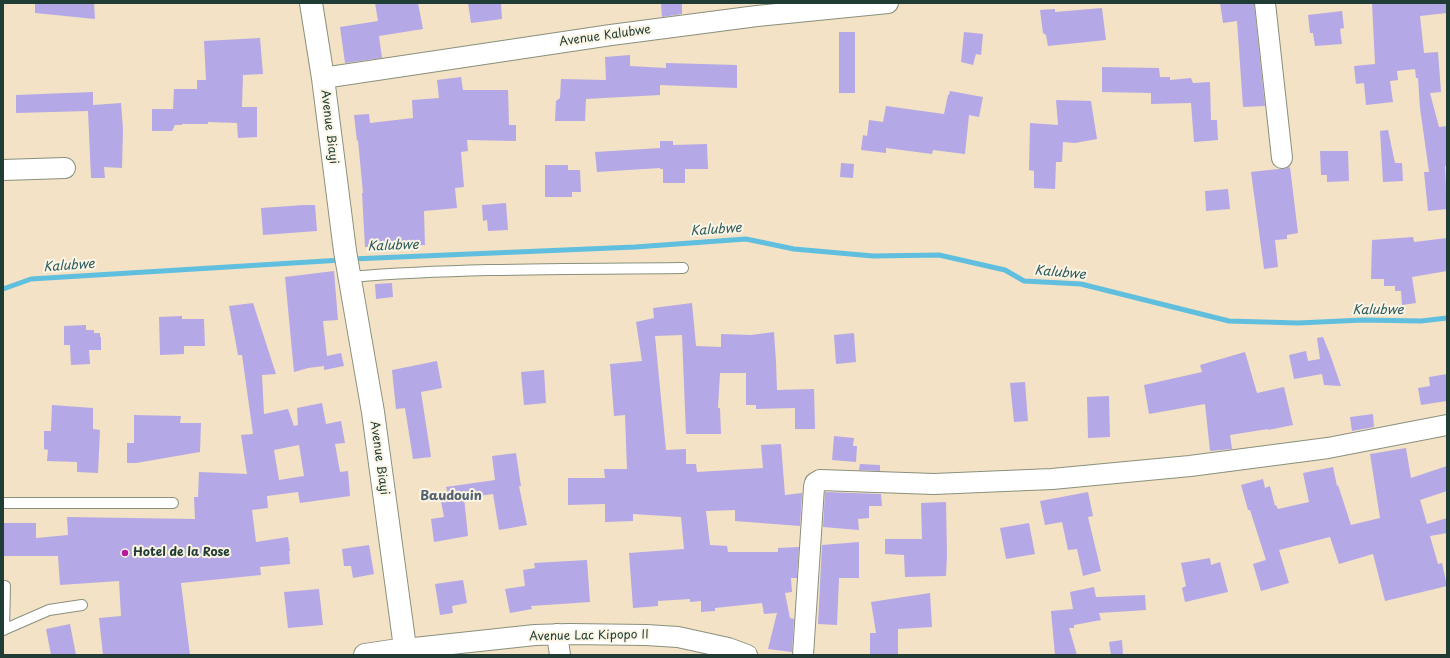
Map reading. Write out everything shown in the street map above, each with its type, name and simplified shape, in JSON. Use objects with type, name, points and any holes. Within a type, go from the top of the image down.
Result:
[{"type":"street","name":"Avenue Biayi","points":[[312,3],[348,263],[373,412],[405,652]]},
{"type":"street","name":"Avenue Kalubwe","points":[[323,78],[611,35],[757,16],[888,3]]},
{"type":"street","points":[[1265,3],[1282,158]]},
{"type":"street","points":[[3,170],[65,168]]},
{"type":"street","points":[[803,655],[814,487],[815,482],[820,480],[934,484],[1052,479],[1190,466],[1328,448],[1447,425]]},
{"type":"street","points":[[557,634],[560,655]]},
{"type":"street","name":"Avenue Lac Kipopo II","points":[[405,652],[535,635],[557,634],[646,635],[678,637],[722,647],[747,655]]},
{"type":"street","points":[[365,655],[405,652]]},
{"type":"lane","points":[[348,263],[395,274],[505,270],[683,268]]},
{"type":"lane","points":[[3,503],[173,503]]},
{"type":"lane","points":[[4,586],[4,630],[49,610],[82,605]]},
{"type":"building","points":[[35,3],[94,3],[95,19],[35,13]]},
{"type":"building","points":[[375,3],[418,3],[423,29],[379,36],[382,58],[345,63],[340,27],[378,21]]},
{"type":"building","points":[[468,3],[501,3],[502,19],[471,23]]},
{"type":"building","points":[[682,3],[682,14],[662,17],[661,4]]},
{"type":"building","points":[[1220,3],[1254,3],[1265,106],[1243,107],[1237,21],[1223,23]]},
{"type":"building","points":[[1372,3],[1447,3],[1447,13],[1420,16],[1424,53],[1438,52],[1441,92],[1430,93],[1439,127],[1447,126],[1447,166],[1445,166],[1447,209],[1428,211],[1424,172],[1429,172],[1420,108],[1418,78],[1416,78],[1415,69],[1397,71],[1398,80],[1390,81],[1393,102],[1366,105],[1364,83],[1356,84],[1354,66],[1375,64]]},
{"type":"building","points":[[1102,8],[1106,40],[1048,46],[1046,35],[1043,33],[1040,10],[1055,9],[1055,12]]},
{"type":"building","points":[[1342,11],[1344,28],[1340,29],[1342,44],[1315,46],[1313,33],[1310,33],[1308,15]]},
{"type":"building","points":[[839,32],[855,32],[855,93],[839,93]]},
{"type":"building","points":[[964,32],[983,34],[981,55],[976,54],[973,65],[961,62]]},
{"type":"building","points":[[260,38],[263,74],[243,75],[242,107],[257,107],[257,137],[238,138],[237,123],[208,122],[208,124],[182,124],[175,125],[172,131],[152,131],[152,109],[173,109],[174,89],[197,89],[197,80],[206,80],[204,41]]},
{"type":"building","points":[[630,55],[630,66],[666,68],[666,63],[737,65],[737,88],[660,85],[660,95],[586,99],[585,121],[555,121],[556,101],[560,98],[561,79],[606,80],[605,57]]},
{"type":"building","points":[[1102,67],[1159,68],[1160,77],[1170,77],[1170,80],[1191,78],[1193,83],[1210,82],[1211,120],[1217,120],[1218,140],[1194,142],[1191,103],[1151,104],[1151,93],[1102,92]]},
{"type":"building","points":[[461,77],[463,90],[508,90],[509,125],[516,125],[516,141],[467,140],[468,151],[461,152],[464,187],[455,188],[457,208],[424,211],[425,245],[365,247],[363,193],[354,115],[369,114],[370,123],[413,118],[412,100],[439,98],[437,80]]},
{"type":"building","points":[[950,91],[983,97],[979,117],[969,115],[965,154],[933,150],[932,154],[886,148],[886,153],[861,150],[863,135],[867,136],[869,120],[883,122],[886,106],[944,114]]},
{"type":"building","points":[[93,92],[93,105],[121,103],[123,129],[122,168],[104,167],[105,178],[91,178],[88,111],[16,113],[16,95]]},
{"type":"building","points":[[1056,100],[1091,101],[1097,139],[1075,143],[1063,142],[1062,162],[1056,162],[1055,189],[1034,188],[1034,171],[1029,170],[1030,123],[1058,125]]},
{"type":"building","points":[[1388,130],[1395,163],[1402,163],[1403,181],[1383,182],[1380,131]]},
{"type":"building","points":[[660,141],[673,141],[673,145],[707,144],[708,169],[685,169],[685,183],[663,183],[663,169],[660,168],[597,172],[595,152],[660,148]]},
{"type":"building","points":[[1320,151],[1348,151],[1349,181],[1327,182],[1327,175],[1321,175]]},
{"type":"building","points":[[841,163],[854,164],[853,178],[840,177]]},
{"type":"building","points":[[545,165],[568,165],[568,170],[580,170],[581,192],[572,192],[572,197],[545,197]]},
{"type":"building","points":[[1290,167],[1298,233],[1287,235],[1287,239],[1275,240],[1278,267],[1264,269],[1251,172],[1284,169]]},
{"type":"building","points":[[1228,189],[1230,209],[1206,211],[1205,191]]},
{"type":"building","points":[[506,203],[508,230],[488,231],[487,220],[483,221],[482,205]]},
{"type":"building","points":[[315,205],[317,231],[263,235],[261,208]]},
{"type":"building","points":[[1413,237],[1414,242],[1447,238],[1447,271],[1412,277],[1416,303],[1402,305],[1401,291],[1395,291],[1395,286],[1384,286],[1384,279],[1371,279],[1372,240]]},
{"type":"building","points":[[334,271],[338,320],[323,321],[327,356],[341,353],[344,366],[324,370],[324,366],[294,372],[285,277]]},
{"type":"building","points":[[392,283],[393,297],[376,299],[375,284]]},
{"type":"building","points":[[253,303],[276,374],[262,375],[264,414],[288,409],[294,426],[298,425],[297,408],[322,403],[326,424],[341,421],[345,443],[335,444],[340,472],[348,471],[350,496],[300,503],[298,492],[267,496],[268,508],[252,510],[256,542],[288,537],[290,564],[260,567],[261,575],[181,583],[190,655],[103,655],[99,618],[121,616],[119,581],[60,585],[58,556],[3,556],[3,523],[36,523],[36,538],[68,535],[67,517],[195,519],[194,497],[198,497],[199,472],[247,474],[241,435],[253,434],[242,355],[238,355],[229,306]],"holes":[[[299,445],[304,476],[279,480],[274,450]]]},
{"type":"building","points":[[692,303],[696,346],[721,347],[721,334],[751,335],[774,332],[777,390],[814,389],[815,429],[795,429],[795,408],[756,409],[756,405],[746,405],[746,373],[720,373],[718,408],[720,408],[721,434],[686,434],[682,335],[655,336],[666,450],[686,449],[686,464],[696,464],[697,472],[763,468],[761,445],[781,444],[785,495],[802,493],[800,526],[735,521],[735,510],[706,511],[710,545],[727,546],[728,552],[778,552],[778,548],[799,547],[797,578],[791,578],[792,592],[785,593],[790,618],[794,619],[792,652],[768,649],[777,613],[764,614],[762,603],[715,608],[715,611],[701,612],[701,601],[690,602],[690,599],[658,601],[658,606],[633,608],[629,553],[684,549],[681,517],[633,514],[633,521],[605,522],[605,504],[568,505],[568,478],[605,478],[604,469],[627,469],[625,415],[614,416],[610,364],[642,361],[636,322],[654,318],[653,308]]},
{"type":"building","points":[[182,316],[182,319],[204,319],[205,346],[184,346],[184,354],[160,355],[159,317]]},
{"type":"building","points":[[86,325],[86,330],[94,330],[94,333],[100,333],[101,350],[89,350],[90,364],[71,365],[70,345],[64,345],[64,326]]},
{"type":"building","points":[[854,333],[856,362],[836,364],[834,335]]},
{"type":"building","points":[[1323,337],[1341,386],[1324,385],[1322,374],[1294,379],[1289,355],[1306,351],[1308,361],[1320,359],[1317,338]]},
{"type":"building","points":[[1245,352],[1257,393],[1284,387],[1293,425],[1230,435],[1232,449],[1210,451],[1205,404],[1149,414],[1144,385],[1202,372],[1200,365]]},
{"type":"building","points":[[437,361],[442,388],[421,392],[431,457],[413,459],[405,408],[396,409],[392,370]]},
{"type":"building","points":[[544,370],[546,403],[524,405],[521,372]]},
{"type":"building","points":[[1447,374],[1447,401],[1421,405],[1418,388],[1430,386],[1429,377]]},
{"type":"building","points":[[1025,382],[1028,421],[1014,422],[1010,383]]},
{"type":"building","points":[[1109,396],[1110,437],[1088,438],[1087,397]]},
{"type":"building","points":[[52,405],[93,408],[93,429],[100,430],[98,473],[77,472],[77,462],[47,461],[48,450],[44,449],[44,431],[51,431]]},
{"type":"building","points":[[1373,414],[1374,427],[1352,431],[1350,417]]},
{"type":"building","points":[[134,415],[181,416],[180,423],[201,423],[200,452],[136,463],[127,463],[127,443],[134,443]]},
{"type":"building","points":[[834,436],[854,438],[853,446],[857,446],[856,462],[832,460]]},
{"type":"building","points":[[1406,448],[1411,478],[1447,466],[1447,491],[1420,500],[1427,524],[1447,518],[1447,533],[1430,536],[1438,564],[1442,563],[1447,586],[1385,601],[1373,554],[1339,564],[1330,537],[1279,550],[1289,583],[1261,591],[1253,564],[1266,560],[1250,510],[1248,510],[1241,485],[1263,479],[1265,488],[1270,486],[1275,506],[1276,505],[1278,509],[1309,502],[1303,473],[1333,467],[1337,486],[1338,485],[1351,525],[1380,518],[1370,454]]},
{"type":"building","points":[[516,453],[521,486],[519,486],[527,525],[499,530],[493,494],[464,498],[468,536],[434,542],[431,519],[444,517],[440,496],[448,494],[446,487],[495,480],[492,456]]},
{"type":"building","points":[[860,464],[880,465],[880,471],[859,470]]},
{"type":"building","points":[[825,492],[881,494],[882,506],[869,506],[869,518],[858,519],[859,530],[823,527]]},
{"type":"building","points":[[1088,492],[1093,516],[1088,517],[1101,571],[1083,576],[1077,549],[1068,550],[1062,522],[1045,525],[1040,501]]},
{"type":"building","points":[[946,502],[946,576],[905,577],[904,555],[885,554],[885,539],[922,539],[921,503]]},
{"type":"building","points":[[1029,523],[1035,554],[1006,559],[1000,528]]},
{"type":"building","points":[[859,542],[859,578],[839,578],[837,625],[818,624],[822,545]]},
{"type":"building","points":[[369,545],[374,574],[353,578],[351,566],[344,566],[342,549]]},
{"type":"building","points":[[1210,558],[1211,565],[1220,562],[1228,592],[1185,602],[1182,588],[1186,586],[1181,563]]},
{"type":"building","points":[[587,560],[590,602],[531,606],[532,609],[510,613],[505,589],[525,586],[523,570],[535,568],[534,563]]},
{"type":"building","points":[[463,580],[467,603],[452,606],[453,613],[440,615],[435,584]]},
{"type":"building","points":[[1094,587],[1096,597],[1145,595],[1146,610],[1099,613],[1101,620],[1074,625],[1074,628],[1069,628],[1077,655],[1055,655],[1051,611],[1073,609],[1070,592]]},
{"type":"building","points":[[319,589],[323,625],[288,628],[284,592]]},
{"type":"building","points":[[930,593],[932,627],[898,629],[898,655],[870,655],[870,633],[876,633],[871,602]]},
{"type":"building","points":[[70,624],[76,655],[51,655],[46,629]]},
{"type":"building","points":[[1122,640],[1123,655],[1111,655],[1109,642]]},
{"type":"waterway","name":"Kalubwe","points":[[352,259],[635,247],[746,239],[794,249],[873,256],[939,255],[1005,270],[1024,281],[1081,284],[1229,321],[1298,323],[1363,320],[1421,321],[1447,318]]},
{"type":"waterway","name":"Kalubwe","points":[[3,289],[31,279],[342,260]]},
{"type":"place","name":"Hotel de la Rose","points":[[125,553]]},
{"type":"district","name":"Baudouin","points":[[451,496]]}]
